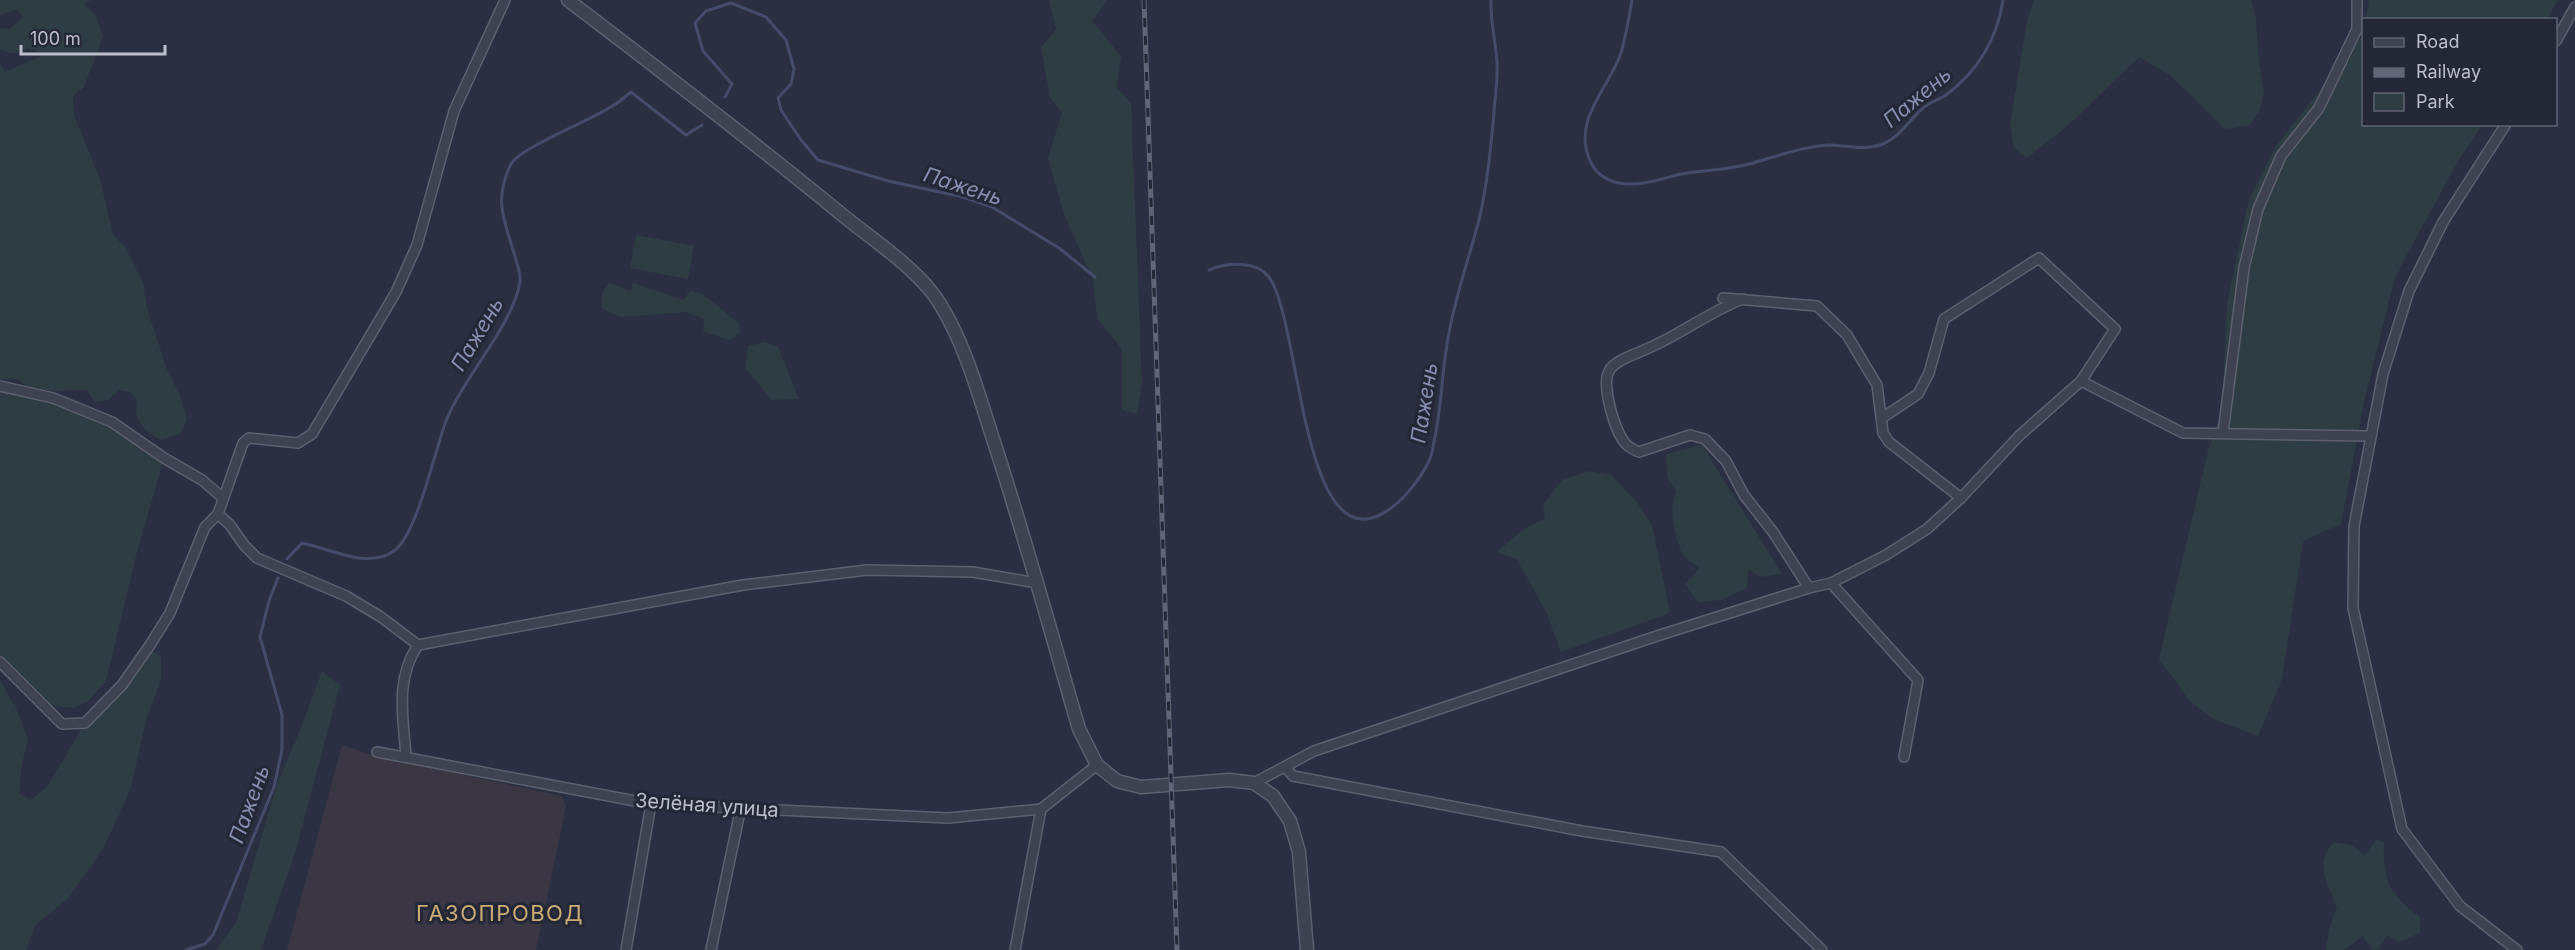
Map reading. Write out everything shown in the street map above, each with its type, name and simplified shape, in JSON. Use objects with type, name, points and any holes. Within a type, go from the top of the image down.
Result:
[{"type":"street","points":[[0,662],[62,724],[85,723],[122,685],[170,613],[204,528],[218,514],[243,443],[249,438],[298,443],[312,434],[396,292],[417,245],[454,111],[505,0]]},
{"type":"street","points":[[568,0],[726,121],[914,274],[939,301],[957,334],[974,381],[1037,583],[1079,729],[1097,765],[1117,781],[1141,787],[1228,780],[1254,783],[1273,796],[1290,821],[1299,852],[1307,950]]},
{"type":"street","points":[[2223,433],[2244,268],[2258,209],[2281,156],[2319,108],[2357,29],[2357,0]]},
{"type":"street","points":[[2557,39],[2575,7]]},
{"type":"street","points":[[2505,126],[2443,222],[2409,291],[2383,374],[2354,526],[2353,608],[2402,830],[2460,906],[2517,950]]},
{"type":"street","points":[[1254,783],[1314,751],[1660,635],[1809,588],[1831,584],[1886,555],[1927,529],[1961,498],[2020,435],[2081,381],[2115,329],[2039,258],[1944,319],[1929,373],[1918,394],[1882,418]]},
{"type":"street","points":[[1723,298],[1817,306],[1847,335],[1877,384],[1883,433],[1889,442],[1961,498]]},
{"type":"street","points":[[1743,299],[1721,307],[1690,328],[1624,359],[1609,370],[1605,383],[1608,400],[1625,444],[1639,452],[1690,435],[1705,439],[1726,461],[1744,495],[1773,532],[1809,588]]},
{"type":"street","points":[[2081,381],[2184,433],[2371,436]]},
{"type":"street","points":[[0,386],[53,398],[112,422],[164,458],[202,480],[223,498]]},
{"type":"street","points":[[218,514],[258,558],[346,596],[381,616],[418,645]]},
{"type":"street","points":[[406,756],[400,702],[410,657],[418,645],[743,585],[867,570],[973,572],[1037,583]]},
{"type":"street","points":[[1831,584],[1918,680],[1904,757]]},
{"type":"street","name":"Зелёная улица","points":[[377,752],[651,804],[741,807],[883,817],[948,818],[1041,809]]},
{"type":"street","points":[[1015,950],[1041,809],[1097,765]]},
{"type":"street","points":[[1285,767],[1293,776],[1582,831],[1721,852],[1822,950]]},
{"type":"street","points":[[626,950],[651,804]]},
{"type":"street","points":[[711,950],[741,807]]},
{"type":"shaded area","points":[[342,745],[375,756],[562,796],[566,806],[536,950],[287,950]]},
{"type":"green space","points":[[0,0],[91,0],[84,4],[95,14],[103,37],[84,87],[73,96],[74,115],[100,179],[113,235],[125,247],[143,283],[147,308],[166,367],[180,395],[187,419],[180,434],[160,440],[149,432],[138,419],[137,400],[131,392],[119,390],[108,400],[95,402],[87,390],[50,391],[29,387],[16,379],[0,379],[0,64],[5,72],[46,54],[28,48],[13,54],[0,49],[0,28],[9,29],[24,17],[16,10],[0,15]]},
{"type":"green space","points":[[1049,0],[1107,0],[1092,21],[1121,56],[1117,88],[1131,103],[1142,384],[1137,414],[1122,410],[1122,350],[1097,317],[1093,279],[1064,214],[1048,158],[1062,113],[1050,97],[1041,48],[1056,29]]},
{"type":"green space","points":[[2034,0],[2251,0],[2256,18],[2264,93],[2259,112],[2248,126],[2225,129],[2172,77],[2139,57],[2072,122],[2027,158],[2014,148],[2010,126],[2027,21]]},
{"type":"green space","points":[[2369,0],[2558,0],[2548,18],[2366,18]]},
{"type":"green space","points":[[2362,37],[2362,126],[2481,126],[2458,161],[2395,277],[2364,402],[2341,524],[2303,541],[2282,679],[2258,736],[2213,719],[2189,700],[2159,659],[2209,447],[2222,412],[2227,304],[2249,199],[2276,146]]},
{"type":"green space","points":[[636,235],[694,246],[688,279],[630,268]]},
{"type":"green space","points":[[609,283],[631,291],[633,283],[683,300],[690,291],[697,292],[738,322],[740,333],[730,340],[703,332],[704,319],[687,312],[620,317],[601,308],[602,293]]},
{"type":"green space","points":[[765,342],[778,347],[799,399],[771,400],[745,367],[748,346]]},
{"type":"green space","points":[[0,386],[10,386],[112,422],[164,458],[137,552],[106,681],[88,701],[73,708],[40,704],[0,662]]},
{"type":"green space","points":[[1702,445],[1782,574],[1761,577],[1748,570],[1747,588],[1721,600],[1698,602],[1685,584],[1700,568],[1685,557],[1675,533],[1672,506],[1676,491],[1667,477],[1666,454]]},
{"type":"green space","points":[[1589,471],[1611,475],[1637,502],[1652,525],[1670,613],[1561,652],[1547,614],[1517,559],[1497,552],[1525,528],[1545,519],[1543,505],[1562,480]]},
{"type":"green space","points":[[155,652],[161,658],[161,680],[146,720],[131,788],[103,849],[68,898],[35,926],[26,950],[0,950],[0,680],[17,710],[28,739],[22,763],[19,793],[30,800],[47,787],[85,723],[144,654]]},
{"type":"green space","points":[[322,671],[340,685],[295,853],[261,950],[216,950],[236,923],[277,784]]},
{"type":"green space","points":[[2376,839],[2384,842],[2385,867],[2390,886],[2401,901],[2420,917],[2420,933],[2399,942],[2387,935],[2379,948],[2372,950],[2363,936],[2344,950],[2326,950],[2329,929],[2337,907],[2324,873],[2324,858],[2334,842],[2352,845],[2366,856]]},
{"type":"waterway","name":"Пажень","points":[[1209,270],[1240,264],[1256,267],[1268,276],[1279,298],[1305,421],[1317,463],[1331,496],[1350,516],[1375,517],[1392,508],[1414,484],[1431,456],[1452,319],[1482,207],[1490,153],[1497,75],[1491,0]]},
{"type":"waterway","name":"Пажень","points":[[1632,0],[1621,53],[1594,104],[1586,130],[1585,144],[1589,158],[1600,175],[1626,184],[1741,166],[1818,146],[1862,147],[1883,144],[1899,133],[1923,108],[1946,95],[1968,76],[1991,41],[2003,0]]},
{"type":"waterway","name":"Пажень","points":[[725,97],[732,84],[703,51],[695,23],[706,11],[731,3],[766,17],[786,40],[794,69],[791,84],[778,98],[781,110],[818,160],[888,181],[963,197],[992,207],[1059,248],[1095,277]]},
{"type":"waterway","name":"Пажень","points":[[287,559],[302,543],[360,558],[383,556],[394,551],[410,528],[418,510],[446,421],[508,316],[520,282],[520,274],[505,223],[502,201],[505,178],[516,158],[540,143],[600,113],[631,92],[686,135],[702,125]]},
{"type":"waterway","name":"Пажень","points":[[186,950],[205,944],[213,935],[274,787],[282,750],[282,715],[260,637],[269,601],[278,578]]},
{"type":"railway","points":[[1144,0],[1177,950]]},
{"type":"district","name":"ГАЗОПРОВОД","points":[[500,913]]}]
